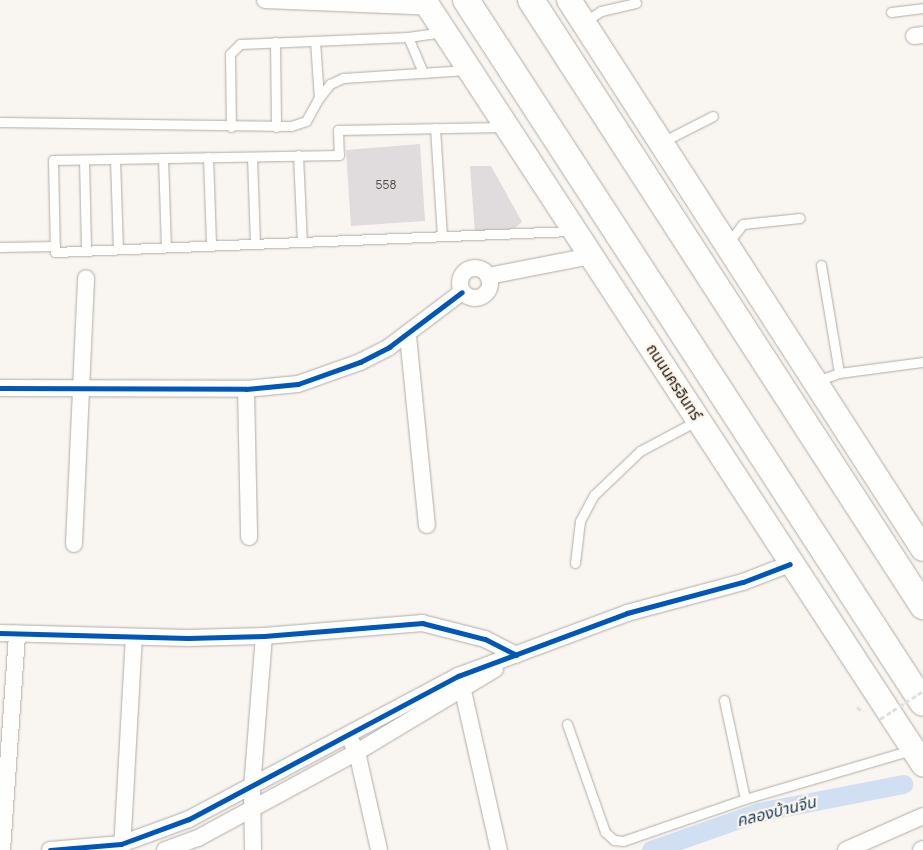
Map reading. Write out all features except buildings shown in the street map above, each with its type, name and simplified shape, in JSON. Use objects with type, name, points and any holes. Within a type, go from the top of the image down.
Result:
[{"type":"main road","points":[[466,0],[923,703]]},
{"type":"main road","points":[[531,0],[923,606]]},
{"type":"main road","points":[[570,0],[592,16],[662,142],[923,549]]},
{"type":"main road","name":"ถนนนครอินทร์","points":[[427,3],[790,564],[918,757]]},
{"type":"street","points":[[265,0],[427,3]]},
{"type":"street","points":[[488,276],[590,256]]},
{"type":"street","points":[[478,268],[488,276],[489,287],[483,296],[472,298],[462,292],[460,280],[466,270],[478,268]]},
{"type":"street","points":[[74,544],[86,278]]},
{"type":"street","points":[[0,388],[246,389],[298,384],[331,374],[360,362],[408,336],[462,292]]},
{"type":"street","points":[[408,336],[427,525]]},
{"type":"street","points":[[246,389],[249,537]]},
{"type":"street","points":[[50,850],[122,847],[189,819],[252,788],[347,734],[461,683],[516,655],[627,613],[743,582],[790,564]]},
{"type":"street","points":[[0,633],[134,638],[264,636],[422,623],[485,639],[516,655]]},
{"type":"street","points":[[2,850],[17,634]]},
{"type":"street","points":[[253,850],[252,788],[264,636]]},
{"type":"street","points":[[122,847],[134,638]]},
{"type":"street","points":[[165,850],[198,838],[357,752],[461,683]]},
{"type":"street","points":[[461,683],[499,850]]},
{"type":"street","points":[[347,734],[357,752],[379,850]]},
{"type":"street","points":[[846,850],[923,816]]},
{"type":"lane","points":[[592,16],[599,0]]},
{"type":"lane","points":[[592,16],[636,3]]},
{"type":"lane","points":[[891,12],[923,8]]},
{"type":"lane","points":[[231,127],[230,61],[234,47],[274,42],[408,37],[444,32]]},
{"type":"lane","points":[[408,37],[423,73]]},
{"type":"lane","points":[[315,41],[319,98]]},
{"type":"lane","points":[[274,42],[276,127]]},
{"type":"lane","points":[[0,122],[276,127],[306,121],[319,98],[330,84],[343,78],[470,70]]},
{"type":"lane","points":[[662,142],[713,116]]},
{"type":"lane","points":[[507,126],[338,130],[340,155],[52,160],[55,252],[574,231]]},
{"type":"lane","points":[[434,128],[442,236]]},
{"type":"lane","points":[[298,155],[302,242]]},
{"type":"lane","points":[[252,156],[256,244]]},
{"type":"lane","points":[[163,158],[166,247]]},
{"type":"lane","points":[[208,158],[211,245]]},
{"type":"lane","points":[[115,159],[118,249]]},
{"type":"lane","points":[[84,160],[86,250]]},
{"type":"lane","points":[[727,243],[743,224],[800,218]]},
{"type":"lane","points":[[0,247],[55,246]]},
{"type":"lane","points":[[821,265],[839,373]]},
{"type":"lane","points":[[816,381],[839,373],[923,362]]},
{"type":"lane","points":[[575,563],[584,509],[599,489],[640,451],[698,420]]},
{"type":"lane","points":[[724,700],[745,799]]},
{"type":"lane","points":[[567,724],[605,832],[614,840],[623,841],[745,799],[918,757]]},
{"type":"path","points":[[880,720],[923,692]]},
{"type":"waterway","name":"คลองบ้านจีน","points":[[651,850],[759,812],[903,784]]},
{"type":"cycle path","points":[[0,388],[246,389],[298,384],[360,362],[389,347],[462,292]]},
{"type":"cycle path","points":[[50,850],[121,844],[189,819],[458,676],[627,613],[743,582],[790,564]]},
{"type":"cycle path","points":[[0,633],[188,638],[264,636],[422,623],[485,639],[516,655]]}]
